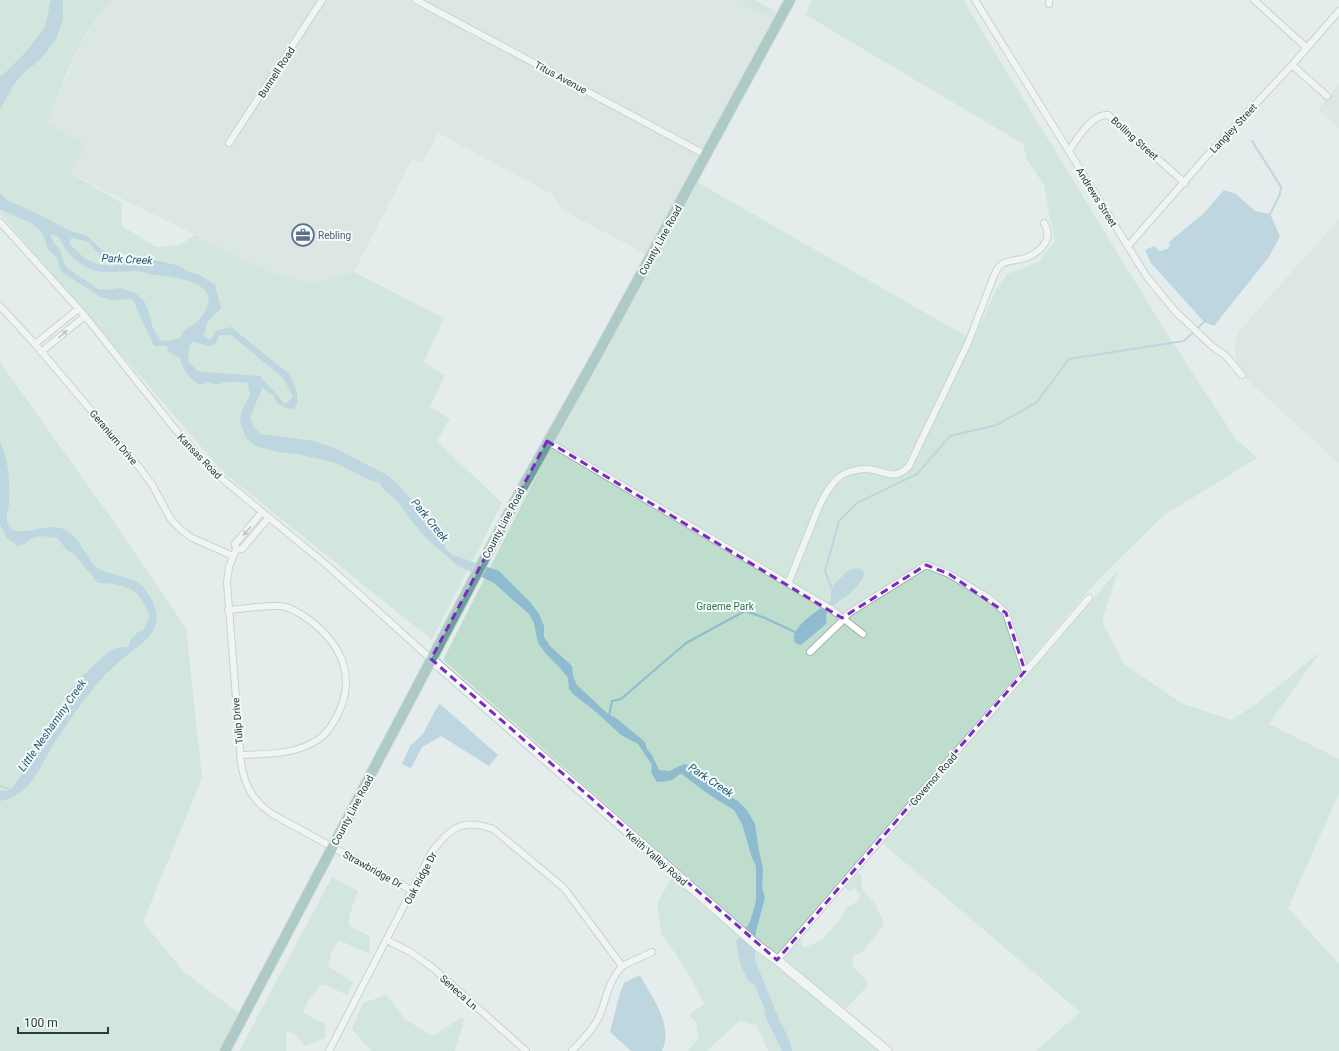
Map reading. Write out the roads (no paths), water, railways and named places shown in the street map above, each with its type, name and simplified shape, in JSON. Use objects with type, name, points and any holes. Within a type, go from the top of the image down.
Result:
[{"type":"main road","name":"County Line Road","points":[[225,1051],[481,563],[597,355],[790,0]]},
{"type":"street","name":"Bunnell Road","points":[[229,143],[322,0]]},
{"type":"street","name":"Titus Avenue","points":[[416,0],[706,155]]},
{"type":"street","name":"Andrews Street","points":[[975,0],[1147,277],[1161,296],[1185,321],[1213,347],[1225,355],[1242,375]]},
{"type":"street","points":[[1254,0],[1307,48]]},
{"type":"street","name":"Langley Street","points":[[1128,246],[1185,183],[1205,158],[1292,65],[1339,11]]},
{"type":"street","points":[[1292,65],[1327,96]]},
{"type":"street","name":"Bolling Street","points":[[1069,151],[1082,132],[1096,117],[1108,115],[1185,183]]},
{"type":"street","name":"Kansas Road","points":[[0,222],[85,316],[179,434],[220,477],[329,568],[431,659]]},
{"type":"street","points":[[788,584],[820,505],[829,488],[838,478],[848,472],[868,469],[891,475],[898,474],[909,466],[965,348],[995,273],[1000,265],[1032,254],[1046,242],[1048,235],[1047,228],[1044,223]]},
{"type":"street","name":"Geranium Drive","points":[[0,306],[35,344],[147,477],[163,502],[170,518],[178,528],[190,537],[235,553]]},
{"type":"street","points":[[35,344],[78,308]]},
{"type":"street","points":[[41,352],[85,316]]},
{"type":"street","points":[[548,441],[824,604],[863,634]]},
{"type":"street","name":"Tulip Drive","points":[[262,512],[235,544],[235,553],[229,567],[227,582],[240,755],[245,781],[251,794],[261,806],[278,818],[333,847]]},
{"type":"street","points":[[235,553],[242,549],[269,518]]},
{"type":"street","points":[[810,652],[832,632],[849,613],[926,565],[949,574],[988,598],[1006,613],[1025,672]]},
{"type":"street","name":"Governor Road","points":[[777,960],[1089,598]]},
{"type":"street","points":[[228,610],[280,606],[308,619],[327,635],[334,644],[344,665],[346,679],[342,706],[332,724],[321,737],[311,744],[294,750],[275,753],[240,755]]},
{"type":"street","name":"Keith Valley Road","points":[[431,659],[738,929],[887,1051]]},
{"type":"street","name":"Oak Ridge Dr","points":[[329,1051],[413,891],[431,853],[449,832],[458,826],[472,824],[493,829],[564,888],[622,966]]},
{"type":"street","name":"Strawbridge Dr","points":[[333,847],[413,891]]},
{"type":"street","name":"Seneca Ln","points":[[387,940],[412,953],[433,968],[526,1051]]},
{"type":"street","points":[[572,1051],[599,1018],[607,990],[616,973],[622,966],[652,952]]},
{"type":"water","points":[[51,0],[63,0],[63,20],[56,39],[41,59],[27,70],[14,84],[0,110],[0,76],[4,74],[26,52],[45,27]]},
{"type":"water","points":[[1224,190],[1236,194],[1255,211],[1270,214],[1280,236],[1269,257],[1214,326],[1204,322],[1151,263],[1145,250],[1154,246],[1160,251],[1167,249],[1170,246],[1169,242],[1204,213]]},
{"type":"water","points":[[0,193],[7,200],[70,231],[87,236],[101,249],[117,259],[134,264],[154,260],[180,266],[189,272],[200,275],[215,285],[221,308],[207,323],[204,336],[210,340],[216,331],[231,327],[289,374],[297,392],[297,403],[294,409],[278,404],[273,395],[262,388],[250,418],[254,428],[261,434],[313,441],[334,448],[385,474],[397,483],[440,535],[446,549],[453,555],[499,571],[530,602],[539,614],[544,626],[544,637],[550,646],[572,666],[576,684],[608,714],[616,718],[645,742],[647,749],[652,755],[659,770],[669,771],[684,764],[692,766],[727,795],[738,801],[747,810],[755,824],[763,868],[762,887],[765,898],[756,931],[755,960],[778,1017],[789,1039],[792,1051],[782,1051],[766,1018],[764,1007],[754,984],[749,982],[742,969],[739,958],[736,942],[750,922],[756,901],[756,866],[752,858],[742,824],[734,810],[711,796],[682,774],[679,774],[672,780],[657,782],[651,772],[652,765],[638,744],[621,735],[569,689],[568,678],[538,643],[534,623],[529,614],[494,583],[457,565],[442,552],[424,536],[397,500],[383,489],[379,482],[372,481],[336,463],[298,454],[278,452],[256,446],[246,438],[240,421],[242,411],[250,395],[248,383],[232,382],[216,385],[209,382],[200,385],[196,383],[185,370],[180,358],[168,351],[168,346],[154,346],[134,302],[131,299],[111,300],[101,297],[63,273],[59,267],[58,259],[47,248],[45,239],[40,230],[31,223],[0,209]],"holes":[[[50,234],[53,234],[59,238],[68,252],[76,260],[93,270],[108,272],[139,271],[187,280],[204,289],[208,296],[208,304],[206,309],[199,320],[184,331],[180,338],[168,341],[160,340],[153,328],[144,301],[135,293],[120,288],[106,290],[98,289],[67,268],[60,250]],[[74,238],[88,242],[103,258],[113,260],[115,266],[100,265],[85,258],[70,244],[70,239]],[[219,335],[231,335],[283,378],[293,396],[285,404],[260,376],[198,371],[188,362],[189,347],[192,342],[212,346],[217,341]]]},
{"type":"water","name":"Little Neshaminy Creek","points":[[0,442],[5,457],[9,480],[7,522],[10,528],[14,530],[26,531],[54,527],[67,531],[78,542],[95,566],[101,570],[127,578],[141,585],[152,600],[156,613],[156,625],[143,643],[113,667],[90,692],[57,738],[38,773],[26,787],[11,798],[0,801],[0,791],[11,790],[32,760],[43,737],[65,707],[64,699],[78,680],[108,652],[117,648],[128,647],[130,640],[144,629],[150,615],[140,598],[132,590],[119,585],[98,583],[74,554],[67,550],[57,538],[42,536],[32,538],[24,544],[18,546],[7,538],[0,525]]},
{"type":"water","points":[[859,568],[865,573],[854,590],[827,610],[826,624],[801,645],[797,644],[794,641],[797,629],[813,613],[831,601],[831,594],[834,584],[849,570]]},
{"type":"water","points":[[440,704],[498,755],[489,766],[441,736],[422,747],[411,768],[402,764],[410,746],[423,734]]},
{"type":"water","points":[[640,975],[660,1012],[663,1021],[665,1041],[662,1051],[631,1051],[610,1032],[624,983]]},
{"type":"waterway","points":[[1252,141],[1281,187],[1280,194],[1270,214]]},
{"type":"waterway","points":[[833,592],[825,571],[839,521],[857,503],[917,474],[950,436],[997,425],[1037,402],[1069,359],[1184,341],[1204,322]]},
{"type":"waterway","points":[[609,716],[612,701],[621,699],[686,643],[745,611],[765,618],[797,633]]},
{"type":"waterway","points":[[0,786],[11,790]]},
{"type":"place","name":"Rebling","points":[[303,235]]},
{"type":"water label","name":"Park Creek","points":[[127,259]]},
{"type":"water label","name":"Park Creek","points":[[430,520]]},
{"type":"water label","name":"Park Creek","points":[[711,780]]},
{"type":"park label","name":"Graeme Park","points":[[725,606]]}]
